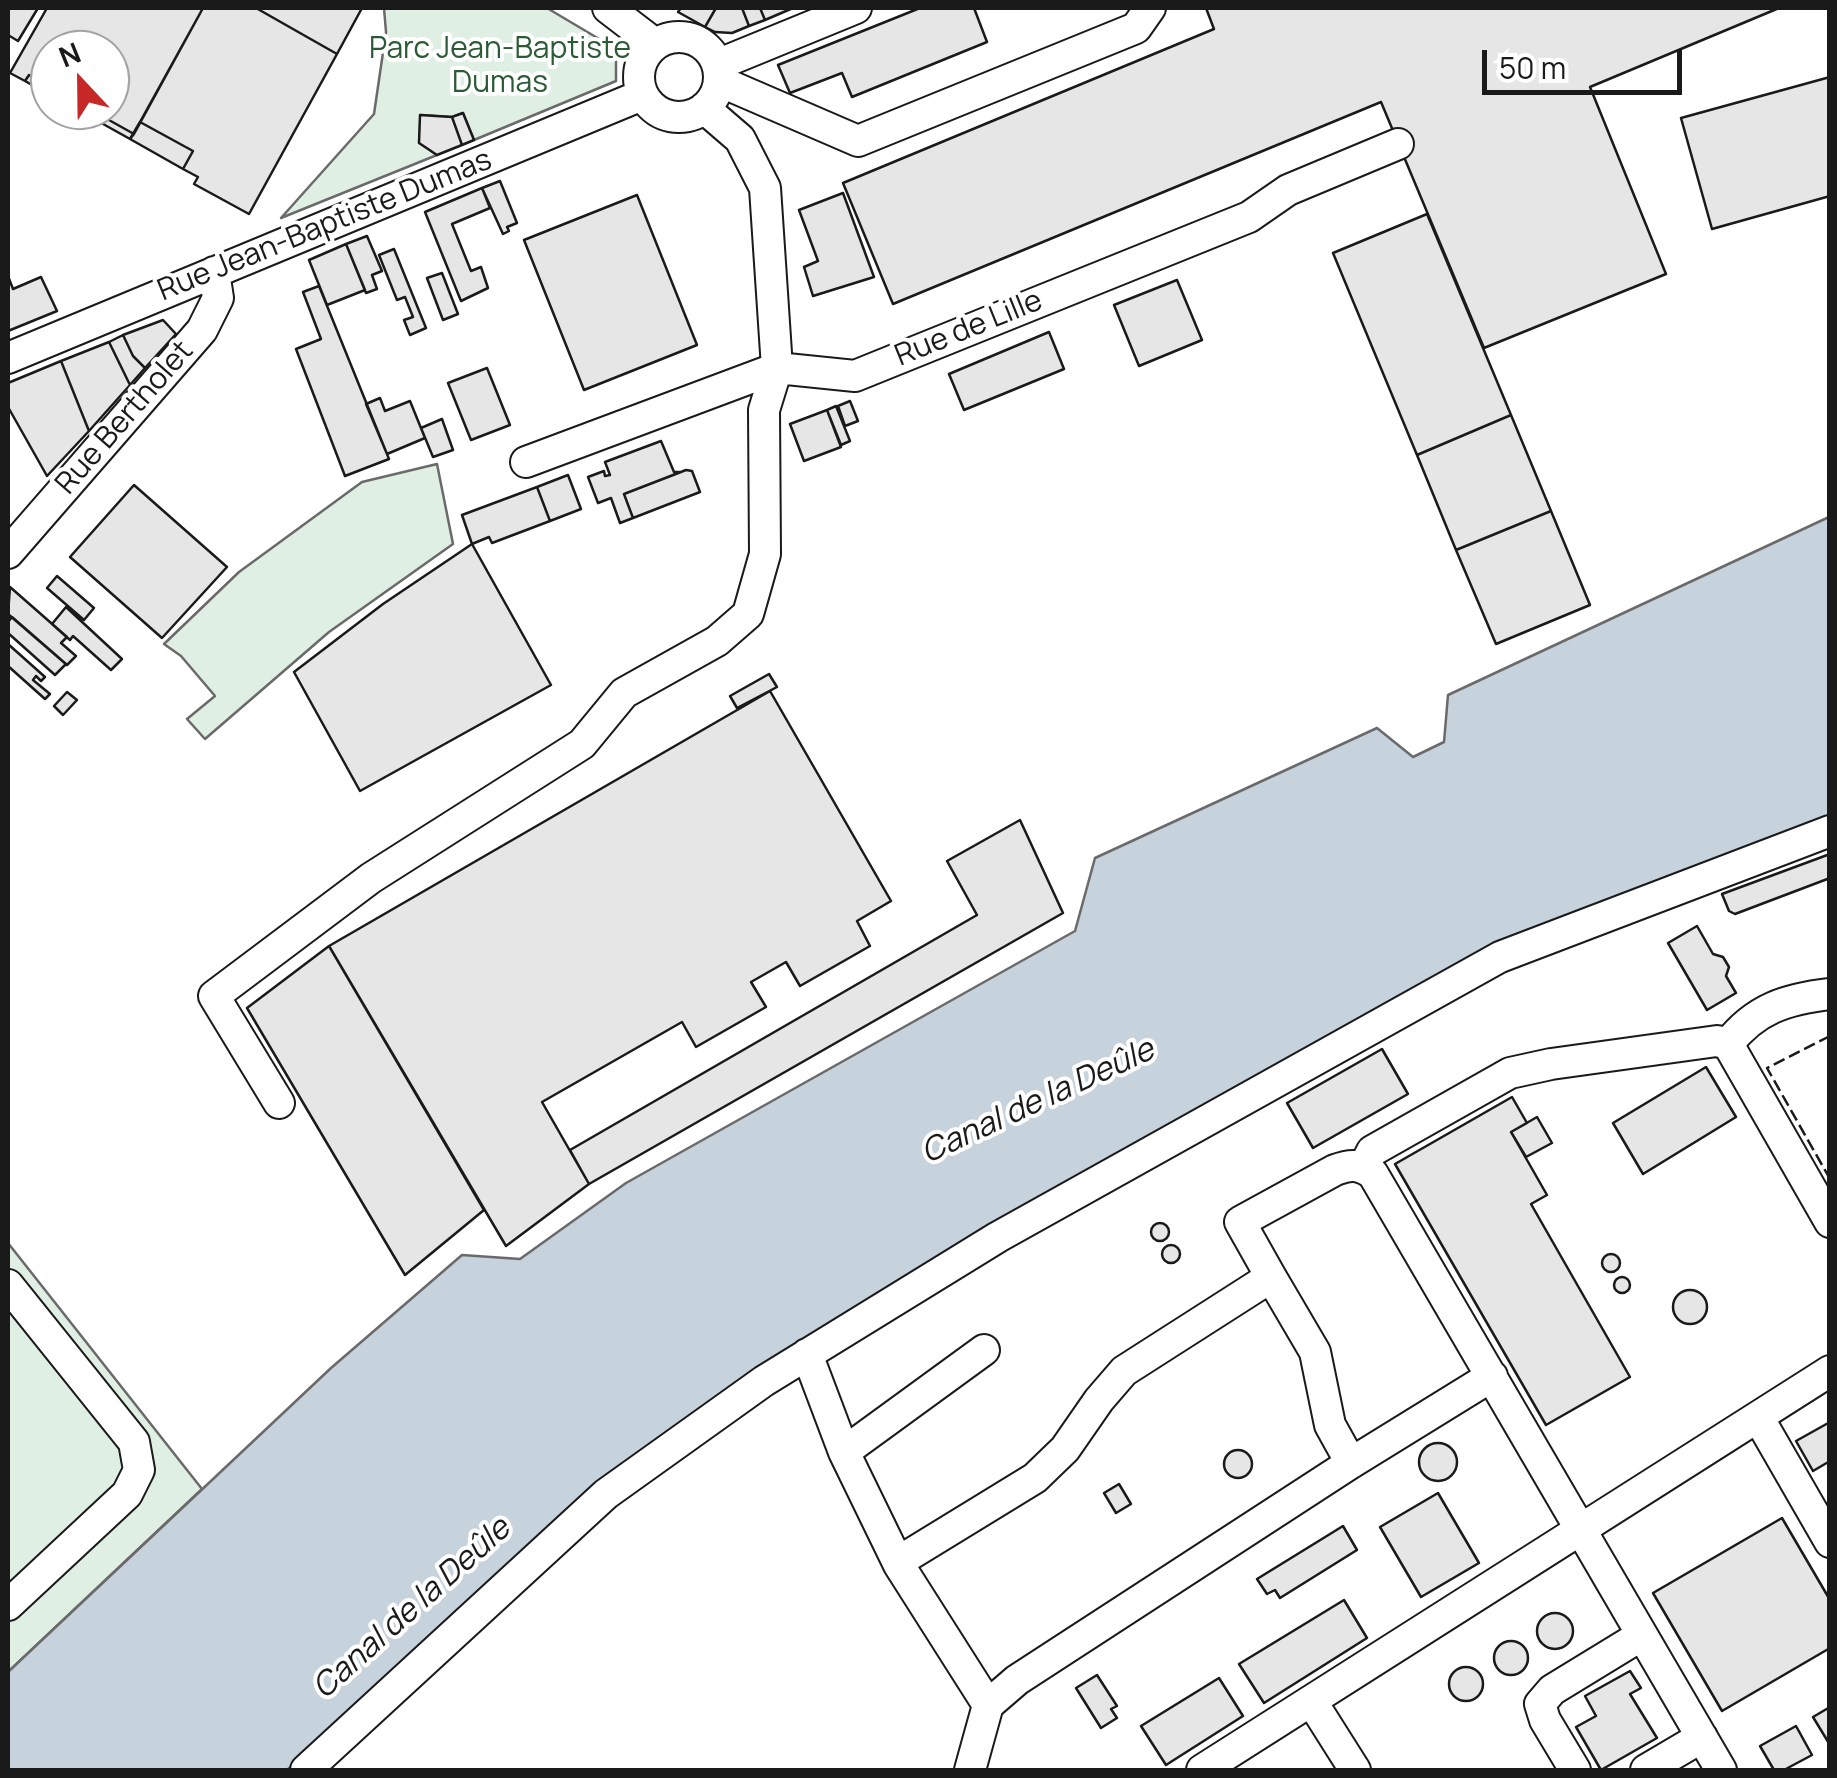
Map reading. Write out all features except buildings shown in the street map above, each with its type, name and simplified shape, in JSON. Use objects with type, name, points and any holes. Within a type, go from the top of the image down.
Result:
[{"type":"street","points":[[608,8],[655,44]]},
{"type":"street","points":[[718,72],[856,8]]},
{"type":"street","points":[[718,72],[858,141],[1136,28],[1150,8]]},
{"type":"street","points":[[666,38],[691,38],[712,53],[718,72],[712,100],[704,108],[682,117],[659,112],[642,95],[638,73],[647,52],[666,38]]},
{"type":"street","name":"Rue Jean-Baptiste Dumas","points":[[8,358],[642,95]]},
{"type":"street","points":[[279,1103],[214,996],[372,878],[582,744],[624,693],[716,641],[748,614],[766,554],[764,410],[777,368],[765,188],[740,139],[704,108]]},
{"type":"street","name":"Rue de Lille","points":[[526,462],[777,368],[854,376],[1249,217],[1288,190],[1398,144]]},
{"type":"street","name":"Rue Bertholet","points":[[8,553],[202,330],[218,298],[214,272]]},
{"type":"street","points":[[306,1770],[606,1494],[764,1381],[998,1237],[1500,957],[1830,831]]},
{"type":"street","points":[[1728,1044],[1746,1020],[1796,998],[1830,994]]},
{"type":"street","points":[[1364,1167],[1372,1151],[1510,1073],[1717,1041],[1728,1044],[1830,1222]]},
{"type":"street","points":[[1351,1464],[1330,1425],[1315,1352],[1240,1222],[1350,1164],[1373,1174],[1721,1770]]},
{"type":"street","points":[[906,1558],[1035,1478],[1065,1449],[1124,1371],[1271,1276]]},
{"type":"street","points":[[8,1286],[134,1442],[140,1470],[127,1494],[8,1605]]},
{"type":"street","points":[[844,1452],[984,1350]]},
{"type":"street","points":[[808,1354],[844,1452],[899,1565],[988,1704]]},
{"type":"street","points":[[1202,1770],[1830,1371]]},
{"type":"street","points":[[970,1770],[988,1704],[1033,1670],[1492,1376]]},
{"type":"street","points":[[1758,1418],[1830,1542]]},
{"type":"street","points":[[1575,1770],[1545,1720],[1540,1704],[1552,1690],[1642,1635]]},
{"type":"street","points":[[1312,1702],[1355,1770]]},
{"type":"street","points":[[1646,1770],[1702,1737]]},
{"type":"green space","name":"Parc Jean-Baptiste Dumas","points":[[384,8],[547,8],[616,49],[616,81],[474,140],[463,113],[452,117],[421,115],[419,142],[437,155],[281,218],[374,114],[386,32]]},
{"type":"green space","points":[[437,464],[453,544],[329,632],[205,739],[187,719],[215,696],[181,656],[164,644],[239,572],[362,482]]},
{"type":"green space","points":[[8,1243],[202,1489],[8,1672]]},
{"type":"water","name":"Canal de la Deûle","points":[[1829,517],[1829,818],[1491,948],[595,1490],[287,1770],[8,1770],[8,1672],[331,1368],[462,1255],[520,1259],[626,1183],[1075,931],[1095,858],[1377,728],[1413,757],[1444,742],[1448,695]]},
{"type":"fence","points":[[1830,1036],[1767,1068],[1830,1179]]}]
